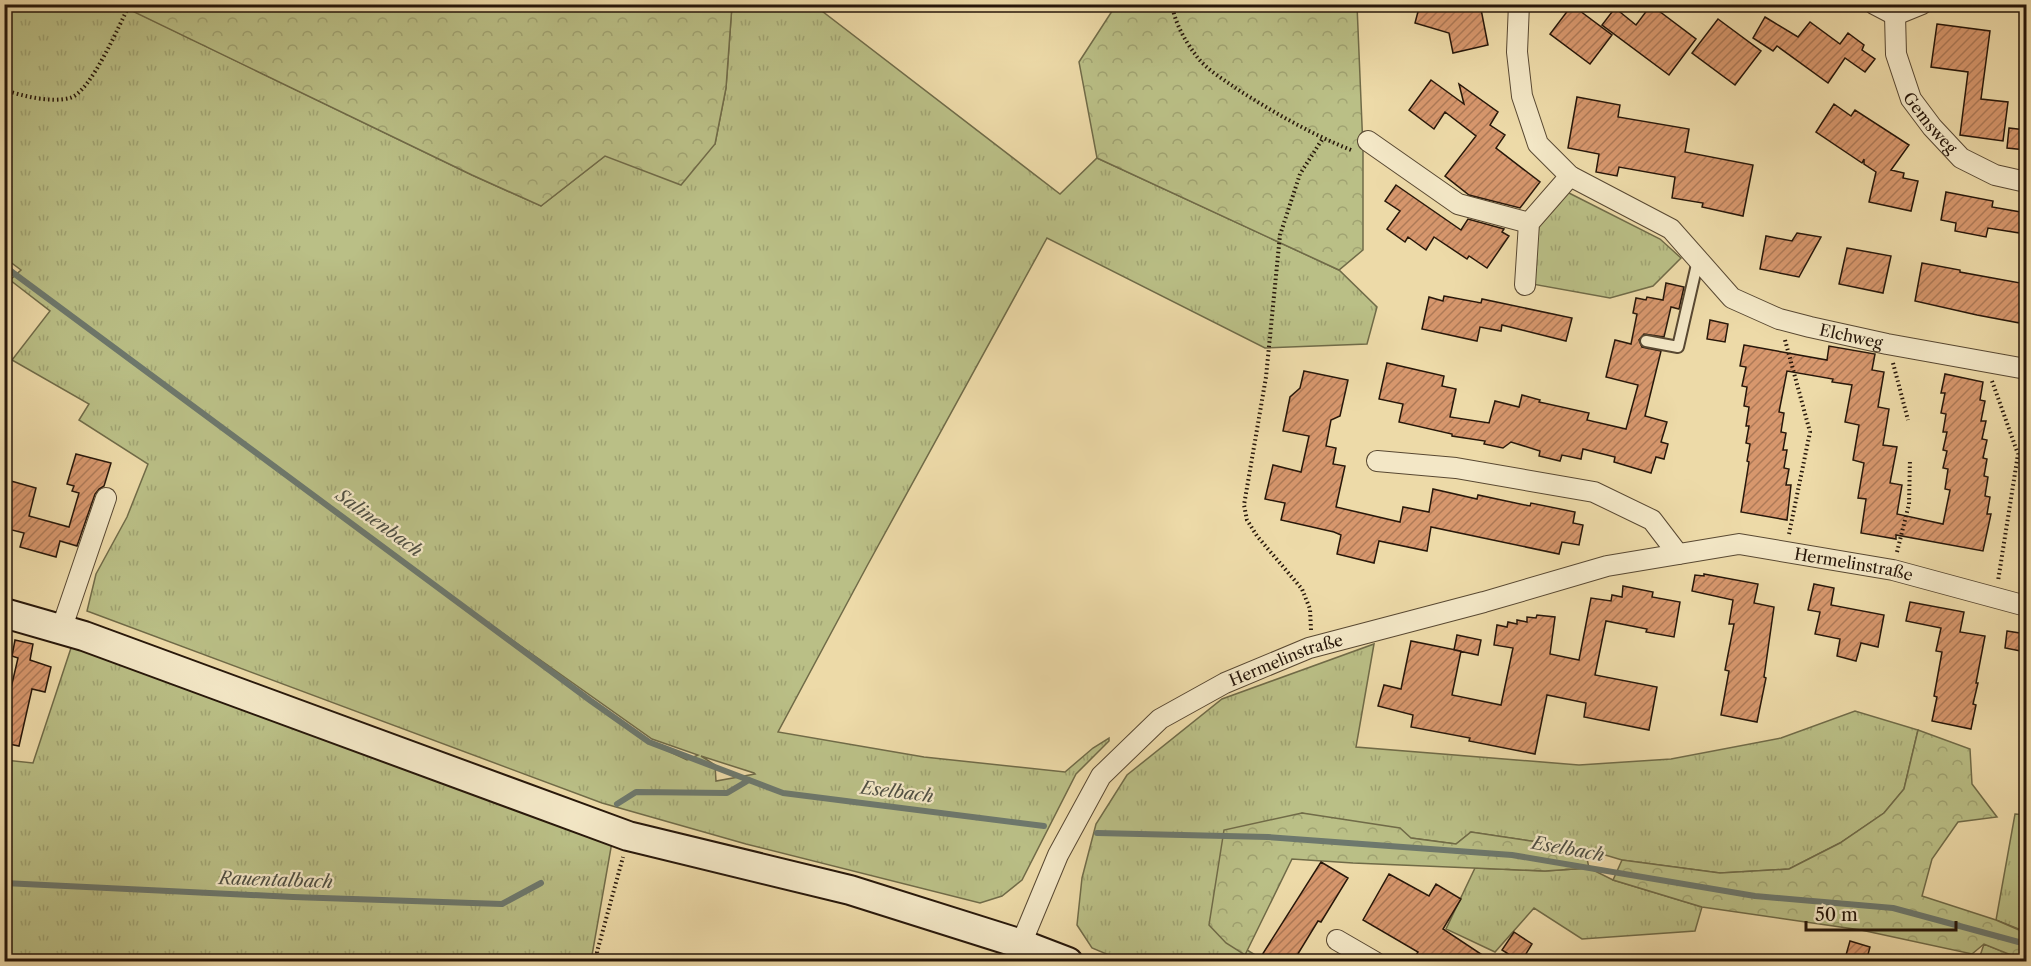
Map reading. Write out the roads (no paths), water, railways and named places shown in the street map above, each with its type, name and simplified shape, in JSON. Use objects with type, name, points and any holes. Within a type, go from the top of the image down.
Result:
[{"type":"street","name":"Elchweg","points":[[1519,4],[1518,52],[1522,96],[1538,144],[1570,176],[1671,229],[1732,298],[1779,319],[1887,344],[2026,369]]},
{"type":"street","points":[[1874,4],[1895,15],[1922,4]]},
{"type":"street","name":"Gemsweg","points":[[1895,15],[1896,54],[1911,99],[1932,127],[1961,158],[1995,175],[2026,182]]},
{"type":"street","points":[[1368,141],[1458,204],[1529,223]]},
{"type":"street","points":[[1525,285],[1529,223],[1570,176]]},
{"type":"street","points":[[1377,461],[1456,468],[1594,492],[1652,520],[1678,554]]},
{"type":"street","points":[[72,633],[106,498]]},
{"type":"street","name":"Hermelinstraße","points":[[1022,944],[1058,855],[1101,776],[1160,719],[1225,683],[1310,648],[1485,602],[1607,566],[1739,544],[1893,570],[2026,606]]},
{"type":"street","points":[[4,613],[72,633],[628,836],[850,890],[1022,944],[1068,962]]},
{"type":"street","points":[[1337,940],[1375,962]]},
{"type":"lane","points":[[1646,341],[1678,346],[1698,260]]},
{"type":"waterway","name":"Salinenbach","points":[[4,266],[649,742],[783,793],[1044,826]]},
{"type":"waterway","name":"Rauentalbach","points":[[617,804],[636,792],[727,793],[749,780]]},
{"type":"waterway","name":"Eselbach","points":[[1097,833],[1268,837],[1512,855],[1755,896],[1893,908],[2026,944]]},
{"type":"waterway","name":"Rauentalbach","points":[[4,883],[293,897],[502,904],[541,883]]}]
